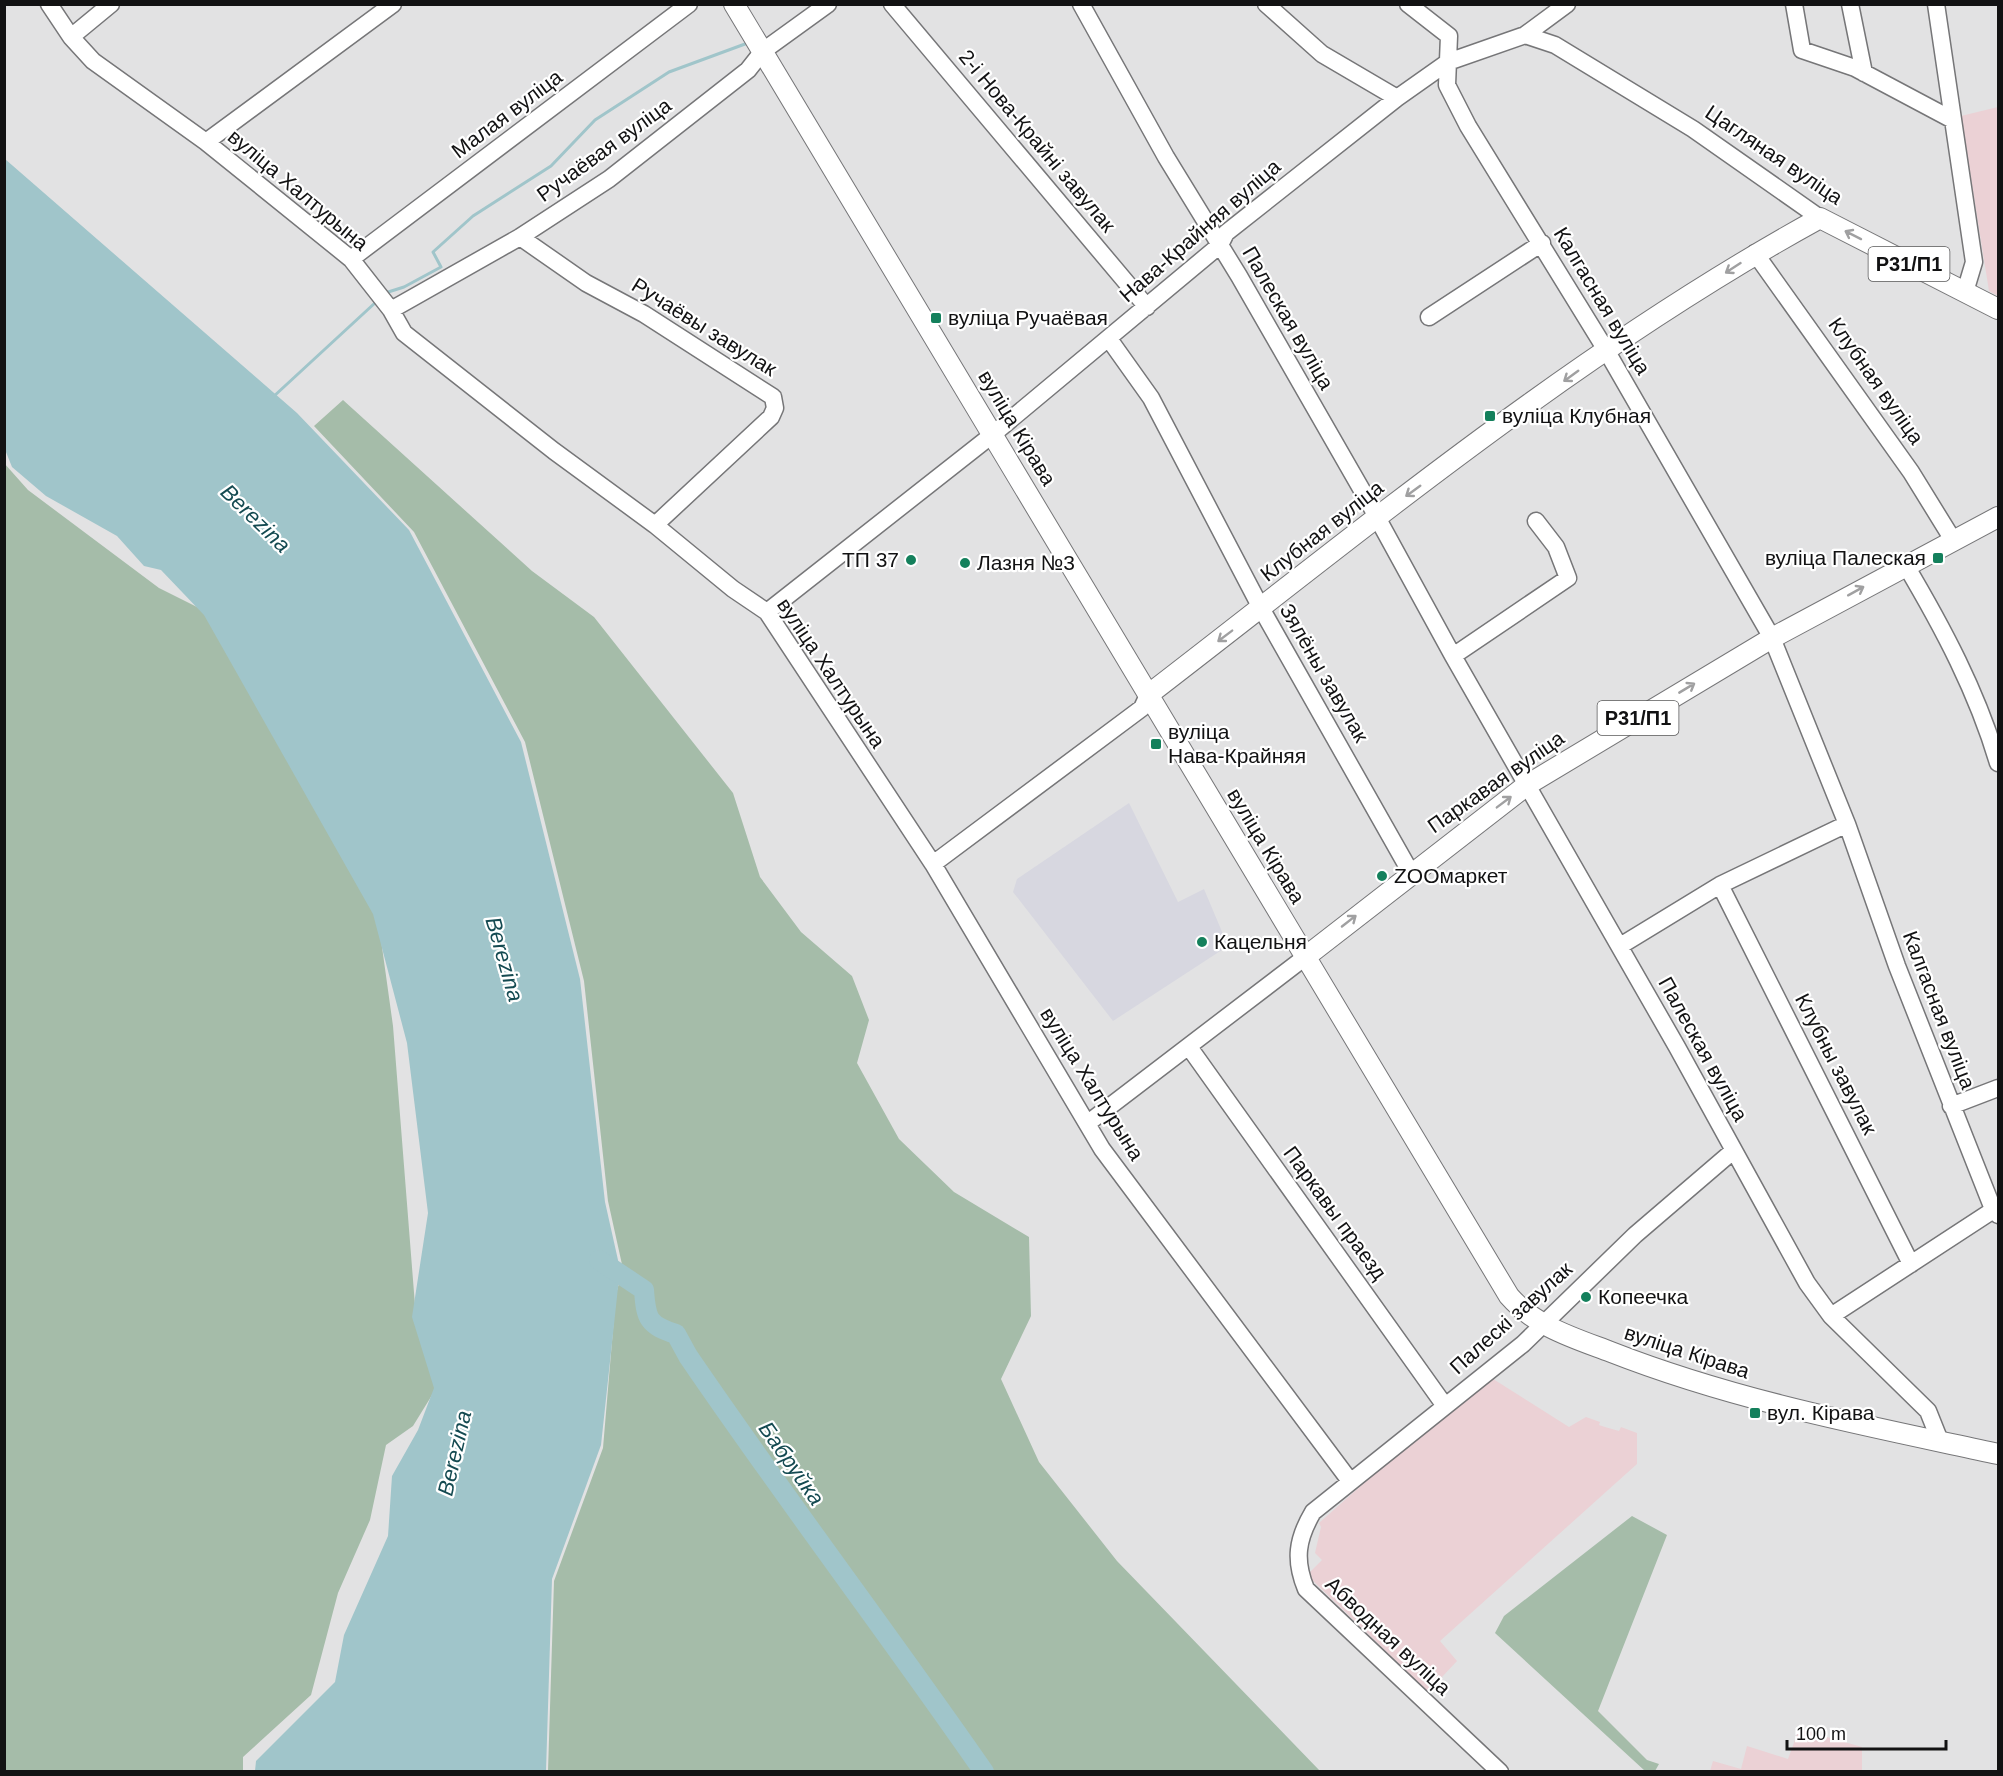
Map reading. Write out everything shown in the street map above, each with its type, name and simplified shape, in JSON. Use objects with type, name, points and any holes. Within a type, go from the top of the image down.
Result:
[{"type":"main road","name":"вуліца Кірава","points":[[734,4],[1500,1284],[1519,1308],[1542,1324],[1649,1367],[1735,1395],[1998,1454]]},
{"type":"main road","name":"Клубная вуліца","points":[[1148,695],[1377,518],[1606,350],[1755,253],[1820,218]]},
{"type":"main road","name":"Цагляная вуліца","points":[[1820,218],[1998,309]]},
{"type":"main road","name":"Паркавая вуліца","points":[[1304,958],[1527,785],[1772,638],[1905,564],[1998,517]]},
{"type":"street","name":"вуліца Халтурына","points":[[49,4],[71,37],[93,61],[206,142],[351,259],[384,301],[405,333],[554,452],[655,525],[733,589],[767,612],[933,864],[1102,1149],[1350,1481]]},
{"type":"street","points":[[71,37],[111,4]]},
{"type":"street","points":[[206,142],[393,4]]},
{"type":"street","name":"Малая вуліца","points":[[351,259],[689,4]]},
{"type":"street","name":"Ручаёвая вуліца","points":[[384,301],[520,237],[609,179],[748,70],[763,51],[828,4]]},
{"type":"street","name":"2-і Нова-Крайні завулак","points":[[892,4],[1147,307]]},
{"type":"street","name":"Палеская вуліца","points":[[1081,4],[1166,157],[1220,245],[1377,518],[1808,1283],[1831,1316],[1928,1411],[1940,1441]]},
{"type":"street","points":[[1266,4],[1322,54],[1397,98]]},
{"type":"street","points":[[1408,4],[1449,36],[1448,62]]},
{"type":"street","name":"Нава-Крайняя вуліца","points":[[767,612],[992,435],[1220,245],[1226,233],[1397,98],[1448,62],[1525,35],[1567,4]]},
{"type":"street","points":[[1794,4],[1802,50],[1864,73],[1951,119]]},
{"type":"street","points":[[1850,4],[1864,73]]},
{"type":"street","points":[[1936,4],[1951,119],[1974,262],[1965,292]]},
{"type":"street","name":"Цагляная вуліца","points":[[1525,35],[1555,45],[1693,129],[1820,218]]},
{"type":"street","name":"Калгасная вуліца","points":[[1448,62],[1447,85],[1468,126],[1606,350],[1772,638],[1846,824],[1951,1106],[1997,1210]]},
{"type":"street","name":"Ручаёвы завулак","points":[[520,237],[586,283],[644,314],[773,397],[775,408],[771,417],[655,525]]},
{"type":"street","points":[[1429,317],[1542,243]]},
{"type":"street","name":"Клубная вуліца","points":[[1755,253],[1911,472],[1953,540]]},
{"type":"street","name":"Зялёны завулак","points":[[1109,339],[1151,398],[1261,608],[1411,873]]},
{"type":"street","points":[[1453,656],[1568,578],[1556,547],[1536,521]]},
{"type":"street","points":[[1905,564],[1942,627],[1966,675],[1998,763]]},
{"type":"street","name":"Клубная вуліца","points":[[933,864],[1142,708],[1148,695]]},
{"type":"street","points":[[1620,946],[1720,885],[1846,824]]},
{"type":"street","name":"Клубны завулак","points":[[1720,885],[1911,1264]]},
{"type":"street","name":"Паркавая вуліца","points":[[1088,1123],[1304,958]]},
{"type":"street","name":"Паркавы праезд","points":[[1189,1047],[1445,1406]]},
{"type":"street","points":[[1951,1106],[1998,1088]]},
{"type":"street","name":"Палескі завулак","points":[[1313,1512],[1523,1344],[1635,1234],[1733,1151]]},
{"type":"street","points":[[1831,1316],[1997,1210]]},
{"type":"street","name":"Абводная вуліца","points":[[1313,1512],[1302,1530],[1297,1553],[1299,1572],[1306,1589],[1500,1772]]},
{"type":"shaded area","points":[[1998,107],[1998,296],[1989,291],[1961,116]]},
{"type":"shaded area","points":[[1129,803],[1178,902],[1204,889],[1228,946],[1113,1021],[1013,892],[1017,879]]},
{"type":"shaded area","points":[[1490,1377],[1569,1427],[1586,1417],[1600,1422],[1599,1425],[1605,1427],[1619,1431],[1621,1427],[1637,1433],[1637,1464],[1440,1641],[1457,1661],[1428,1692],[1307,1575],[1322,1560],[1315,1553],[1321,1527],[1319,1523],[1418,1435]]},
{"type":"shaded area","points":[[1799,1729],[1862,1747],[1862,1771],[1710,1771],[1713,1761],[1741,1769],[1747,1746],[1788,1759]]},
{"type":"green space","points":[[343,400],[532,571],[594,617],[733,793],[760,877],[801,932],[852,976],[869,1020],[857,1063],[899,1139],[954,1192],[1029,1237],[1031,1316],[1001,1379],[1039,1462],[1117,1561],[1320,1771],[548,1771],[554,1581],[603,1448],[616,1294],[623,1269],[608,1201],[584,981],[525,742],[414,532],[314,426]]},
{"type":"green space","points":[[4,463],[28,490],[159,588],[205,611],[377,911],[393,1026],[416,1318],[437,1387],[413,1426],[386,1445],[370,1520],[338,1593],[311,1695],[243,1757],[243,1771],[5,1771]]},
{"type":"green space","points":[[1632,1516],[1667,1535],[1598,1711],[1647,1760],[1659,1764],[1655,1771],[1645,1771],[1495,1633],[1504,1616]]},
{"type":"water","name":"Berezina","points":[[5,159],[297,413],[409,530],[521,742],[580,979],[605,1202],[620,1269],[601,1445],[552,1579],[546,1771],[255,1771],[256,1761],[335,1682],[344,1635],[388,1536],[392,1476],[418,1430],[434,1388],[412,1317],[428,1213],[407,1043],[373,914],[204,615],[161,570],[144,566],[117,536],[46,496],[12,467],[4,447]]},
{"type":"waterway","points":[[385,293],[404,287],[441,267],[433,252],[473,216],[551,166],[595,120],[669,72],[745,44]]},
{"type":"waterway","points":[[273,397],[376,302]]},
{"type":"waterway","name":"Бабруйка","points":[[599,1260],[644,1290],[650,1320],[659,1327],[676,1334],[724,1409],[984,1772]]},
{"type":"place","name":"вуліца Ручаёвая","points":[[936,318]]},
{"type":"place","name":"вуліца Клубная","points":[[1490,416]]},
{"type":"place","name":"вуліца Палеская","points":[[1938,558]]},
{"type":"place","name":"ТП 37","points":[[911,560]]},
{"type":"place","name":"Лазня №3","points":[[965,563]]},
{"type":"place","name":"вуліца Нава-Крайняя","points":[[1156,744]]},
{"type":"place","name":"ZOOмаркет","points":[[1382,876]]},
{"type":"place","name":"Кацельня","points":[[1202,942]]},
{"type":"place","name":"Копеечка","points":[[1586,1297]]},
{"type":"place","name":"вул. Кірава","points":[[1755,1413]]}]
